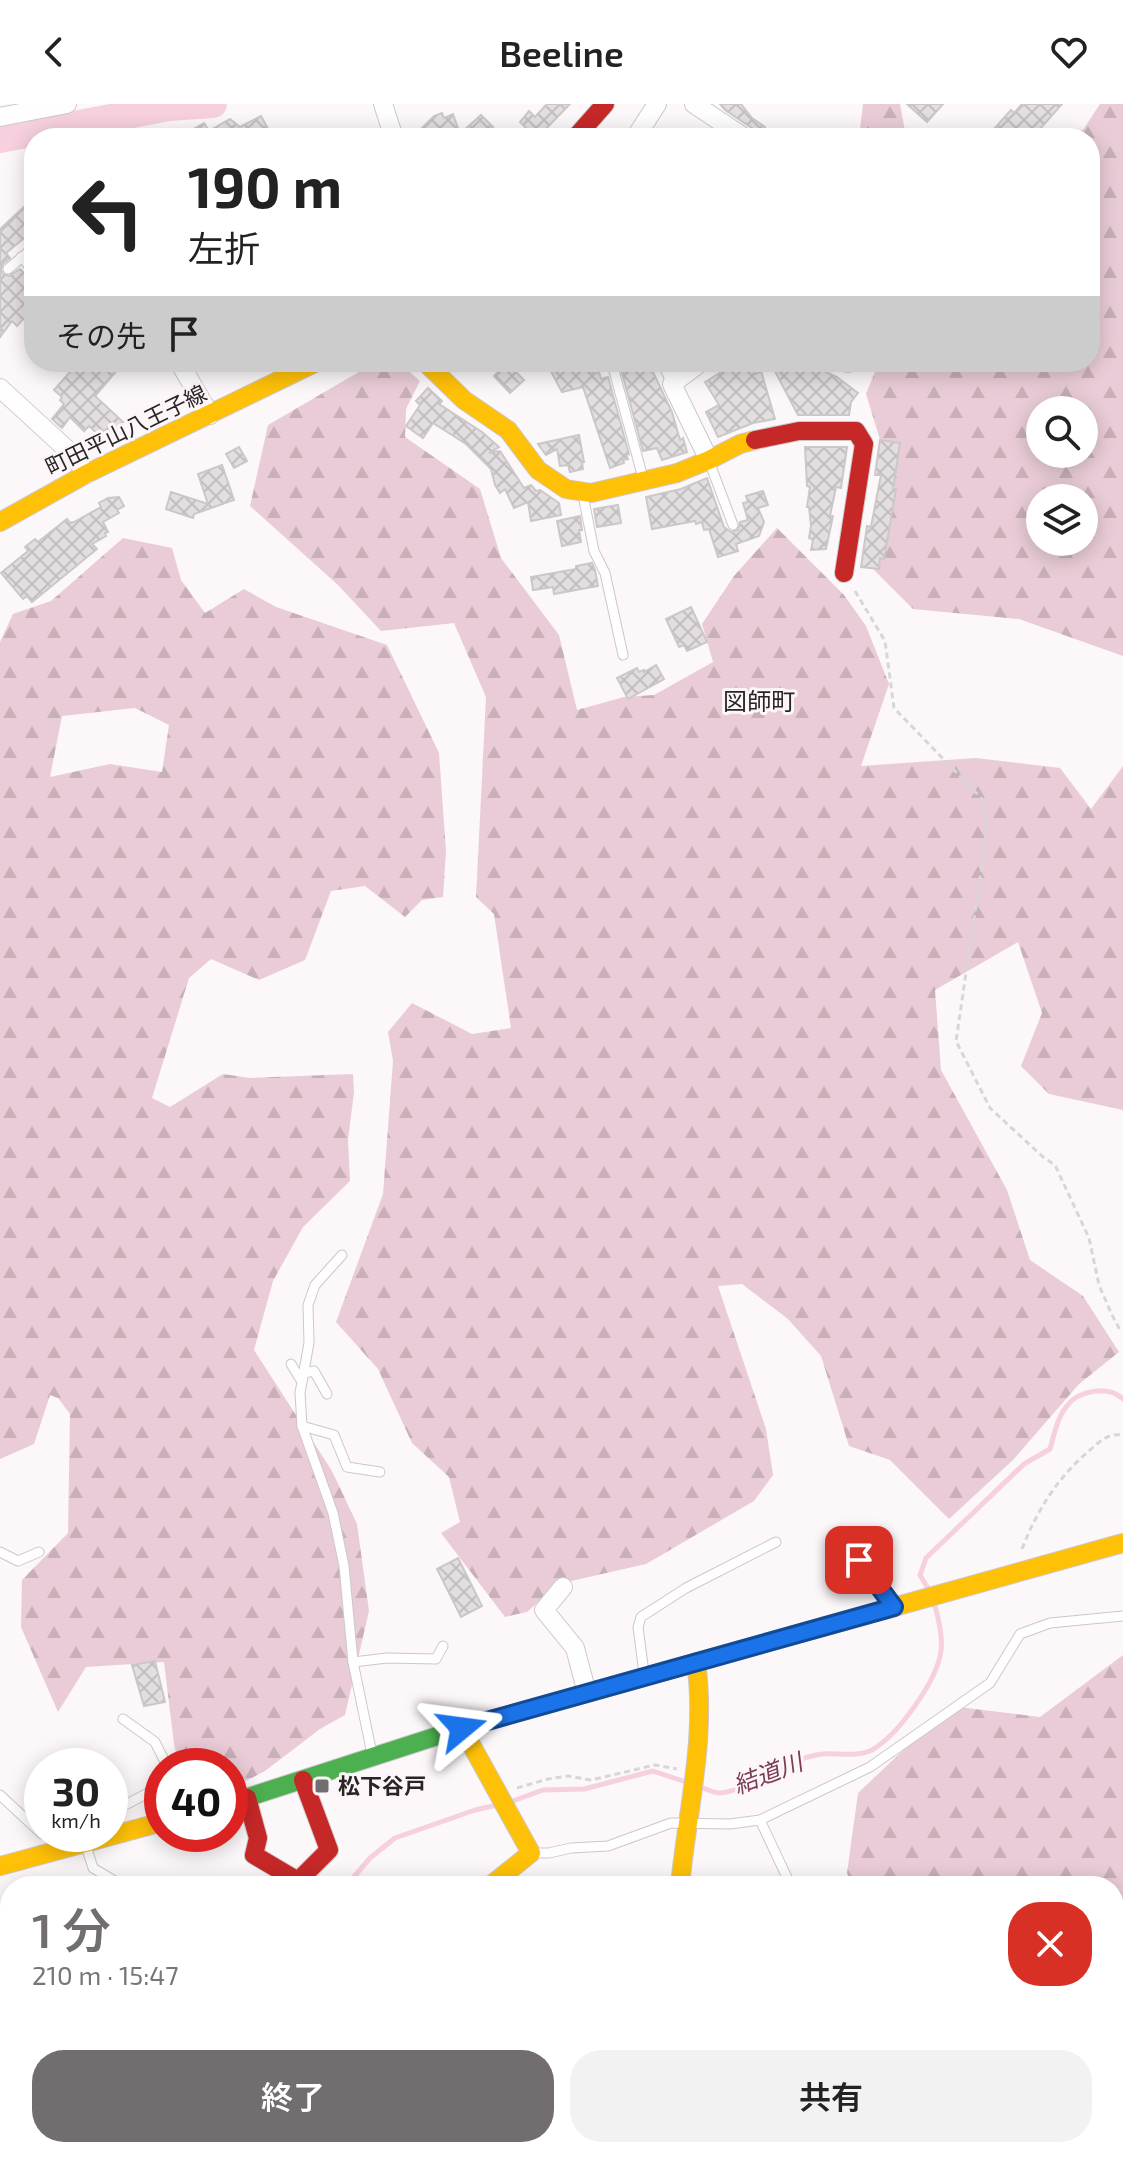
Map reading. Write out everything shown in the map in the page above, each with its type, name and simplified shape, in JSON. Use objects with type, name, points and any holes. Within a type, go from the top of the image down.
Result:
[{"type":"street","points":[[0,117],[67,104]]},
{"type":"street","points":[[383,104],[391,128]]},
{"type":"street","points":[[584,128],[605,104]]},
{"type":"street","points":[[641,128],[657,104]]},
{"type":"street","points":[[694,104],[717,128]]},
{"type":"street","points":[[185,372],[210,415]]},
{"type":"street","name":"町田平山八王子線","points":[[0,522],[86,474],[210,415],[280,372]]},
{"type":"street","points":[[435,372],[464,400],[508,430],[538,470],[566,489],[582,492],[591,493],[677,473],[740,444],[767,436],[799,431],[856,431],[864,444],[844,573]]},
{"type":"street","points":[[688,372],[672,384],[709,460]]},
{"type":"street","points":[[0,388],[73,455],[86,474]]},
{"type":"street","points":[[248,1797],[462,1728],[1123,1543]]},
{"type":"street","points":[[563,1587],[544,1610],[575,1648],[587,1693]]},
{"type":"street","points":[[681,1876],[701,1707],[696,1662]]},
{"type":"street","points":[[462,1728],[531,1853],[502,1876]]},
{"type":"street","points":[[303,1780],[329,1850],[303,1876]]},
{"type":"street","points":[[248,1818],[258,1838],[254,1855],[290,1876]]},
{"type":"street","points":[[0,1866],[52,1852]]},
{"type":"lane","points":[[8,269],[24,255]]},
{"type":"lane","points":[[21,257],[24,260]]},
{"type":"lane","points":[[614,372],[644,481]]},
{"type":"lane","points":[[667,372],[672,384]]},
{"type":"lane","points":[[709,460],[733,525]]},
{"type":"lane","points":[[582,492],[594,551],[605,573],[623,655]]},
{"type":"lane","points":[[342,1255],[315,1285],[308,1305],[309,1343],[300,1393],[302,1426],[333,1513],[344,1566],[353,1662],[372,1757]]},
{"type":"lane","points":[[291,1364],[303,1378]]},
{"type":"lane","points":[[303,1378],[314,1371],[327,1394]]},
{"type":"lane","points":[[302,1426],[334,1435],[347,1467],[380,1472]]},
{"type":"lane","points":[[841,1536],[894,1607]]},
{"type":"lane","points":[[645,1676],[638,1627],[641,1617],[686,1588],[776,1542]]},
{"type":"lane","points":[[0,1552],[18,1561],[39,1552]]},
{"type":"lane","points":[[531,1853],[608,1846],[671,1823],[730,1824],[760,1820],[870,1767],[990,1683],[1020,1634],[1050,1623],[1123,1616]]},
{"type":"lane","points":[[353,1662],[387,1658],[436,1659],[443,1646]]},
{"type":"lane","points":[[123,1719],[155,1742],[158,1748]]},
{"type":"lane","points":[[0,1795],[24,1817]]},
{"type":"lane","points":[[760,1820],[786,1876]]},
{"type":"lane","points":[[90,1852],[93,1868],[106,1876]]},
{"type":"path","points":[[844,573],[885,641],[894,708],[982,799],[987,831],[956,1041],[990,1108],[1055,1165],[1089,1238],[1099,1285],[1112,1315],[1123,1330]]},
{"type":"path","points":[[1020,1572],[1023,1548],[1037,1514],[1053,1489],[1071,1466],[1106,1437],[1123,1435]]},
{"type":"path","points":[[502,1800],[548,1779],[568,1776],[591,1780],[655,1765],[666,1765],[694,1775]]},
{"type":"green space","points":[[863,104],[900,104],[904,128],[860,128]]},
{"type":"green space","points":[[1100,104],[1123,104],[1123,656],[1019,619],[913,609],[874,570],[896,492],[866,394],[875,372],[1100,372],[1100,128],[1084,128]]},
{"type":"green space","points":[[359,372],[410,372],[420,381],[406,409],[405,437],[480,489],[501,558],[559,635],[577,710],[624,697],[654,695],[713,662],[702,624],[734,576],[777,528],[844,595],[866,626],[889,684],[861,766],[976,758],[1060,768],[1091,809],[1123,766],[1123,1110],[1049,1094],[1021,1066],[1042,1013],[1018,942],[935,990],[941,1070],[1007,1190],[1030,1260],[1083,1296],[1119,1352],[1079,1384],[1013,1460],[949,1519],[890,1460],[849,1446],[821,1356],[788,1319],[742,1284],[718,1286],[766,1429],[773,1475],[754,1501],[646,1564],[558,1584],[527,1612],[505,1617],[441,1533],[460,1522],[449,1477],[412,1443],[378,1369],[336,1322],[383,1194],[393,1061],[388,1032],[412,1003],[472,1034],[511,1028],[494,914],[476,897],[486,697],[454,623],[381,631],[338,585],[250,506],[268,425]]},
{"type":"green space","points":[[123,538],[172,548],[181,580],[205,613],[244,589],[276,607],[387,645],[439,753],[446,851],[443,897],[422,900],[405,917],[365,886],[331,891],[305,960],[259,980],[211,959],[189,978],[152,1098],[170,1107],[223,1074],[250,1078],[353,1074],[348,1140],[350,1181],[303,1227],[273,1281],[254,1350],[332,1471],[357,1524],[369,1611],[345,1715],[248,1780],[248,1748],[175,1748],[164,1662],[86,1667],[58,1712],[21,1627],[22,1580],[68,1533],[70,1414],[58,1398],[50,1395],[34,1444],[0,1459],[0,642],[13,614],[51,601]],"holes":[[[135,708],[169,725],[162,772],[110,764],[50,777],[62,716]]]},
{"type":"green space","points":[[1123,1655],[1123,1876],[848,1876],[858,1793],[950,1706],[1040,1717]]},
{"type":"building","points":[[547,104],[570,104],[547,128],[526,128],[520,122],[529,111],[535,117]]},
{"type":"building","points":[[720,104],[741,104],[765,128],[752,128]]},
{"type":"building","points":[[907,104],[943,104],[927,122]]},
{"type":"building","points":[[1022,104],[1062,104],[1041,128],[995,128],[1011,110],[1014,113]]},
{"type":"building","points":[[442,113],[444,118],[453,114],[458,128],[422,128]]},
{"type":"building","points":[[481,115],[492,128],[467,128]]},
{"type":"building","points":[[261,116],[268,128],[214,128],[230,119],[240,127]]},
{"type":"building","points":[[24,207],[24,238],[6,253],[10,258],[1,270],[9,276],[20,269],[24,273],[24,318],[17,326],[12,321],[0,337],[0,229]]},
{"type":"building","points":[[70,372],[115,372],[95,396],[123,422],[111,435],[106,430],[100,436],[89,426],[84,431],[70,417],[62,428],[52,419],[64,404],[60,400],[62,397],[54,390]]},
{"type":"building","points":[[498,372],[516,372],[524,380],[510,393],[494,376]]},
{"type":"building","points":[[551,372],[599,372],[601,379],[608,377],[629,454],[624,463],[610,468],[583,387],[562,392]]},
{"type":"building","points":[[653,372],[687,452],[662,460],[657,448],[643,451],[622,373]]},
{"type":"building","points":[[721,372],[761,372],[775,419],[753,423],[718,437],[706,412],[719,405],[705,382]]},
{"type":"building","points":[[775,372],[826,372],[858,393],[851,402],[849,415],[798,415]]},
{"type":"building","points":[[428,388],[442,401],[439,404],[499,447],[489,453],[500,451],[524,488],[531,485],[559,503],[561,515],[531,521],[528,502],[514,508],[505,489],[500,493],[495,485],[491,469],[466,444],[433,423],[423,438],[406,426],[420,405],[416,401]]},
{"type":"building","points":[[579,435],[583,469],[570,472],[568,465],[560,466],[557,449],[546,455],[538,444]]},
{"type":"building","points":[[880,440],[900,443],[893,489],[896,489],[884,559],[880,558],[879,569],[861,567],[867,526],[871,527],[881,475],[875,475]]},
{"type":"building","points":[[239,447],[247,461],[234,468],[226,454]]},
{"type":"building","points":[[805,447],[847,447],[841,488],[836,487],[830,516],[833,516],[826,549],[811,550],[813,540],[809,538],[811,526],[807,507],[810,487],[807,486]]},
{"type":"building","points":[[222,465],[234,500],[194,514],[193,518],[166,509],[171,492],[208,504],[198,474]]},
{"type":"building","points":[[707,478],[724,527],[731,532],[738,530],[740,522],[748,520],[743,503],[748,502],[746,496],[763,491],[768,505],[758,508],[764,522],[759,536],[736,544],[738,551],[718,557],[709,529],[704,530],[702,522],[652,529],[646,497],[681,489]]},
{"type":"building","points":[[119,497],[124,506],[117,510],[119,513],[103,522],[108,532],[92,544],[97,549],[32,602],[27,596],[23,599],[1,573],[28,551],[25,547],[35,539],[38,542],[67,519],[70,523],[74,522],[101,507],[99,503],[108,498]]},
{"type":"building","points":[[618,505],[621,523],[597,527],[594,509]]},
{"type":"building","points":[[580,516],[581,542],[562,546],[557,521]]},
{"type":"building","points":[[592,563],[598,586],[554,594],[553,587],[533,590],[531,577]]},
{"type":"building","points":[[691,607],[707,642],[687,651],[684,645],[679,647],[666,619]]},
{"type":"building","points":[[656,665],[664,679],[628,699],[617,678],[637,668],[639,672],[644,672]]},
{"type":"building","points":[[458,1558],[482,1606],[461,1617],[437,1569]]},
{"type":"building","points":[[155,1661],[165,1702],[144,1706],[132,1665]]},
{"type":"waterway","points":[[58,128],[169,107],[213,104]]},
{"type":"waterway","points":[[0,139],[24,134]]},
{"type":"waterway","name":"結道川","points":[[929,1590],[920,1575],[926,1558],[1024,1464],[1050,1449],[1060,1417],[1071,1401],[1093,1391],[1109,1392],[1123,1399]]},
{"type":"waterway","name":"結道川","points":[[703,1788],[718,1793],[730,1791],[804,1758],[861,1753],[882,1743],[915,1706],[938,1663],[941,1640],[934,1603]]},
{"type":"waterway","name":"結道川","points":[[510,1802],[543,1790],[584,1789],[653,1771],[686,1782]]},
{"type":"waterway","name":"結道川","points":[[355,1876],[370,1858],[395,1838],[497,1805]]},
{"type":"traffic: fast","points":[[248,1797],[462,1728],[894,1607]]},
{"type":"traffic: slow","points":[[0,522],[86,474],[296,372]]},
{"type":"traffic: slow","points":[[435,372],[464,400],[508,430],[538,470],[566,489],[591,493],[677,473],[755,440]]},
{"type":"traffic: slow","points":[[894,1607],[1123,1543]]},
{"type":"traffic: slow","points":[[681,1876],[698,1746],[696,1662]]},
{"type":"traffic: slow","points":[[462,1728],[531,1853],[502,1876]]},
{"type":"traffic: slow","points":[[0,1866],[144,1827]]},
{"type":"traffic: jam","points":[[584,128],[605,104]]},
{"type":"traffic: jam","points":[[755,440],[799,431],[856,431],[864,444],[844,573]]},
{"type":"traffic: jam","points":[[303,1780],[329,1850],[303,1876]]},
{"type":"traffic: jam","points":[[248,1802],[258,1838],[254,1855],[290,1876]]},
{"type":"place","name":"松下谷戸","points":[[322,1786]]},
{"type":"district","name":"図師町","points":[[759,702]]},
{"type":"route","points":[[462,1728],[894,1607],[859,1560]]}]
